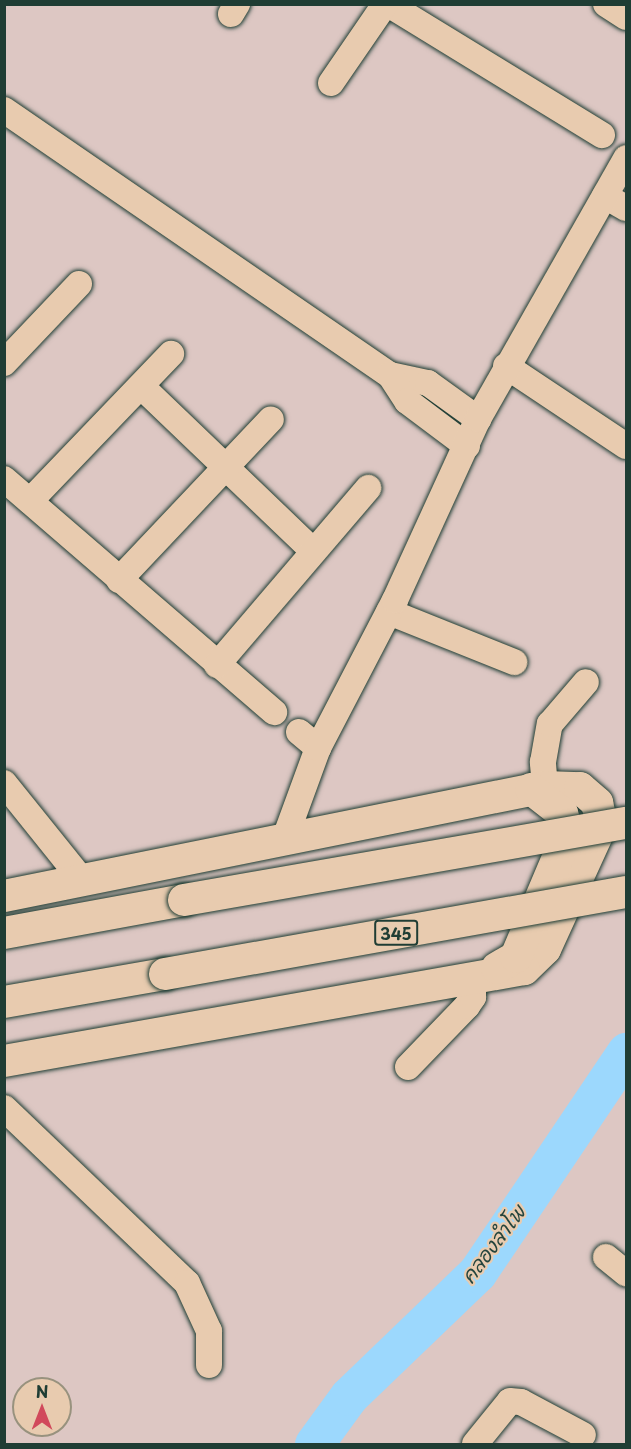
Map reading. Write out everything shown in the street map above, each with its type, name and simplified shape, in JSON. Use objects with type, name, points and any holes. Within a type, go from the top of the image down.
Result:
[{"type":"main road","points":[[4,896],[538,788],[562,813],[568,834],[516,957],[478,977],[4,1061]]},
{"type":"main road","points":[[4,933],[627,823]]},
{"type":"main road","name":"345","points":[[4,1002],[627,892]]},
{"type":"street","points":[[606,4],[627,17]]},
{"type":"street","points":[[331,83],[397,7],[602,135]]},
{"type":"street","points":[[4,110],[390,375],[407,401],[467,446]]},
{"type":"street","points":[[285,838],[318,748],[389,612],[478,419],[506,366],[616,202],[627,158]]},
{"type":"street","points":[[4,363],[79,284]]},
{"type":"street","points":[[30,501],[171,354]]},
{"type":"street","points":[[506,366],[627,446]]},
{"type":"street","points":[[390,375],[428,383],[478,419]]},
{"type":"street","points":[[141,387],[313,551]]},
{"type":"street","points":[[119,580],[271,419]]},
{"type":"street","points":[[4,479],[273,712]]},
{"type":"street","points":[[217,665],[368,488]]},
{"type":"street","points":[[389,612],[514,662]]},
{"type":"street","points":[[538,788],[550,724],[586,682]]},
{"type":"street","points":[[299,732],[318,748]]},
{"type":"street","points":[[4,783],[82,880]]},
{"type":"street","points":[[408,1067],[467,1006],[478,977]]},
{"type":"street","points":[[4,1108],[187,1283],[209,1331],[209,1365]]},
{"type":"street","points":[[606,1257],[627,1272]]},
{"type":"street","points":[[475,1444],[510,1401],[521,1402],[583,1435]]},
{"type":"waterway","name":"คลองลำโพ","points":[[314,1444],[349,1396],[477,1273],[626,1052]]}]
